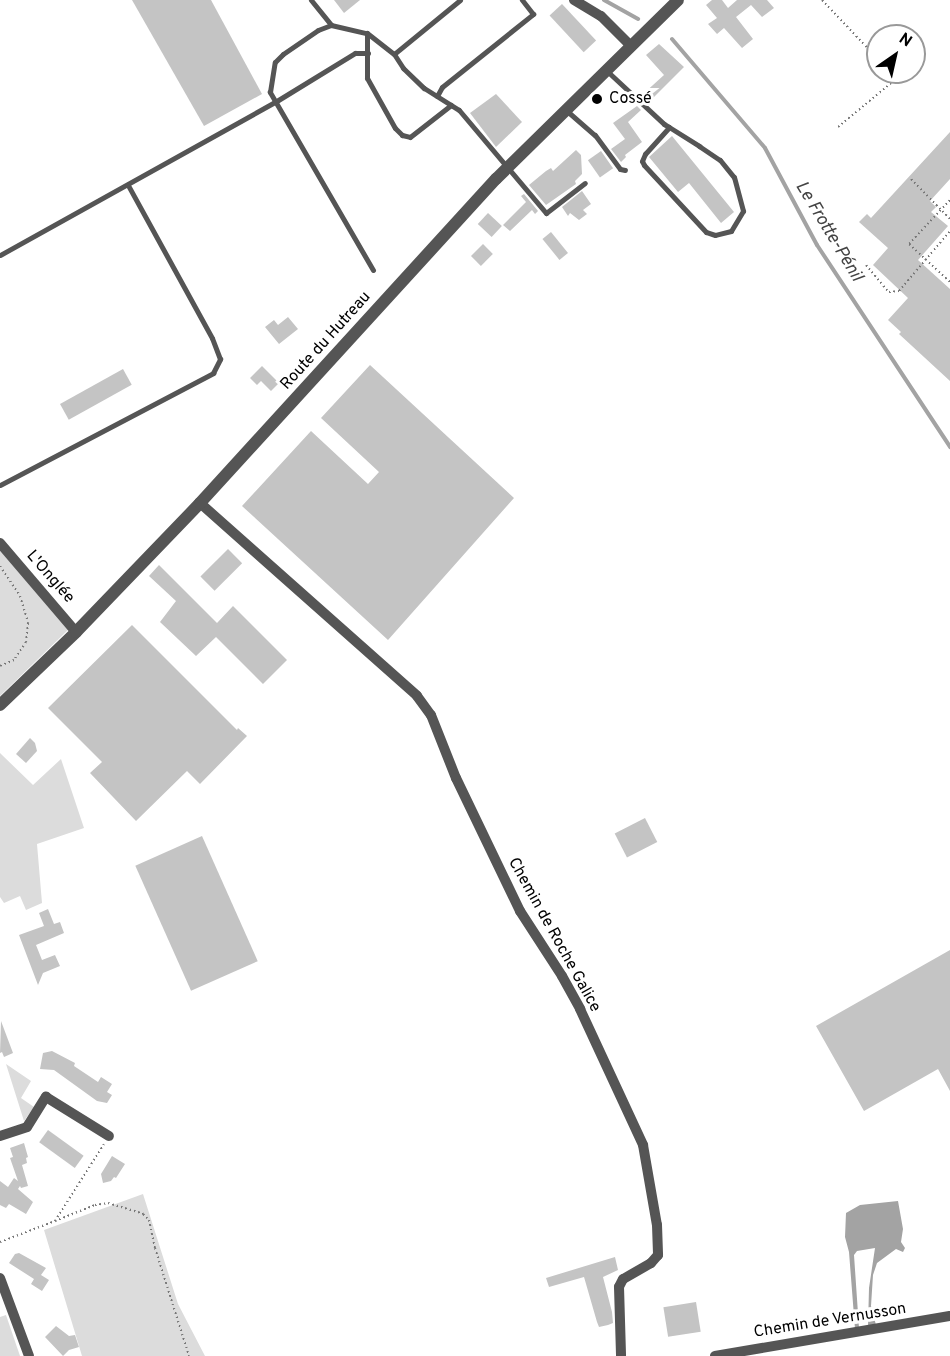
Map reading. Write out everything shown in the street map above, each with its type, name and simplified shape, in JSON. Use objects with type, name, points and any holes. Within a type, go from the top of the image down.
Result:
[{"type":"street","points":[[574,0],[601,16],[631,46]]},
{"type":"street","name":"Route du Hutreau","points":[[0,705],[76,632],[200,503],[508,167],[678,0]]},
{"type":"street","name":"Chemin de Roche Galice","points":[[200,503],[387,669],[424,705],[440,734],[456,778],[515,902],[580,1009],[643,1145],[657,1225],[658,1254],[651,1263],[623,1279],[619,1287],[621,1356]]},
{"type":"street","name":"L'Onglée","points":[[0,543],[76,632]]},
{"type":"street","points":[[0,1136],[27,1127],[46,1097],[109,1136]]},
{"type":"street","points":[[0,1278],[29,1356]]},
{"type":"street","name":"Chemin de Vernusson","points":[[715,1356],[950,1316]]},
{"type":"lane","points":[[311,0],[331,25]]},
{"type":"lane","points":[[394,54],[460,0]]},
{"type":"lane","points":[[437,96],[442,87],[533,14],[522,0]]},
{"type":"lane","points":[[373,270],[270,92],[275,62],[318,30],[331,25],[367,33],[394,54],[403,68],[437,96],[459,110],[546,213],[585,183]]},
{"type":"lane","points":[[367,33],[367,78],[395,128],[402,135],[410,137],[451,105]]},
{"type":"lane","points":[[0,255],[275,102],[355,53],[368,53]]},
{"type":"lane","points":[[606,70],[669,127],[720,160],[734,177],[743,211],[731,231],[715,235],[706,232],[644,165],[642,160],[645,154],[669,127]]},
{"type":"lane","points":[[566,110],[595,135],[620,169],[625,170]]},
{"type":"lane","points":[[0,485],[213,373],[220,359],[212,338],[128,185]]},
{"type":"path","points":[[822,0],[866,47]]},
{"type":"path","points":[[838,127],[889,84]]},
{"type":"path","points":[[911,179],[950,219]]},
{"type":"path","points":[[950,200],[909,244],[950,282]]},
{"type":"path","points":[[866,265],[889,292],[899,291],[950,231]]},
{"type":"path","points":[[0,566],[20,596],[28,623],[26,642],[14,660],[0,666]]},
{"type":"path","points":[[55,1221],[109,1136]]},
{"type":"path","points":[[0,1242],[95,1205],[108,1203],[143,1214],[149,1220],[155,1248],[189,1356]]},
{"type":"shaded area","points":[[0,549],[69,629],[0,696]]},
{"type":"shaded area","points":[[0,753],[33,785],[61,759],[84,828],[37,844],[42,903],[26,910],[20,896],[4,903],[0,897]]},
{"type":"shaded area","points":[[6,1064],[31,1081],[21,1098],[34,1107],[24,1121]]},
{"type":"shaded area","points":[[143,1194],[178,1304],[205,1356],[82,1356],[44,1230]]},
{"type":"shaded area","points":[[898,1201],[903,1229],[901,1242],[905,1248],[903,1252],[896,1249],[877,1263],[873,1275],[871,1306],[876,1325],[868,1326],[869,1288],[875,1248],[857,1251],[854,1255],[859,1328],[855,1329],[849,1252],[845,1237],[846,1213],[860,1205]]},
{"type":"shaded area","points":[[6,1315],[20,1356],[0,1356],[0,1317]]},
{"type":"building","points":[[132,0],[211,0],[262,94],[204,126]]},
{"type":"building","points":[[334,0],[360,0],[344,13]]},
{"type":"building","points":[[712,0],[722,0],[728,8],[737,0],[767,0],[774,8],[762,17],[751,5],[736,17],[753,39],[742,48],[724,28],[717,34],[708,24],[717,18],[706,5]]},
{"type":"building","points":[[562,4],[596,41],[584,52],[550,16]]},
{"type":"building","points":[[659,44],[684,67],[649,102],[642,95],[664,75],[646,55]]},
{"type":"building","points":[[496,94],[522,122],[496,147],[470,113]]},
{"type":"building","points":[[637,106],[641,110],[628,122],[642,142],[625,155],[626,157],[621,162],[611,149],[625,139],[613,123]]},
{"type":"building","points":[[950,132],[950,179],[930,201],[936,207],[931,212],[948,226],[918,260],[950,289],[950,381],[899,334],[901,332],[888,320],[908,298],[873,265],[888,248],[859,222],[867,214],[871,218]]},
{"type":"building","points":[[672,136],[734,212],[721,223],[689,183],[678,192],[649,157]]},
{"type":"building","points":[[576,150],[581,155],[582,174],[575,181],[576,184],[546,205],[529,185],[551,168],[553,171]]},
{"type":"building","points":[[601,151],[613,168],[600,177],[588,160]]},
{"type":"building","points":[[582,191],[591,204],[583,210],[587,214],[579,220],[570,213],[568,216],[562,207]]},
{"type":"building","points":[[524,194],[538,211],[535,214],[532,210],[510,231],[503,225],[526,202],[521,196]]},
{"type":"building","points":[[488,213],[502,226],[492,237],[478,224]]},
{"type":"building","points":[[551,232],[568,253],[559,260],[542,239]]},
{"type":"building","points":[[483,244],[493,254],[481,266],[471,256]]},
{"type":"building","points":[[288,317],[298,329],[279,344],[265,327],[274,320],[278,325]]},
{"type":"building","points":[[370,365],[514,498],[388,640],[242,506],[311,431],[368,484],[379,472],[321,418]]},
{"type":"building","points":[[262,366],[279,383],[271,391],[261,381],[257,385],[250,378]]},
{"type":"building","points":[[123,369],[132,385],[69,420],[60,404]]},
{"type":"building","points":[[228,549],[242,563],[215,591],[200,577]]},
{"type":"building","points":[[159,565],[217,623],[233,606],[287,660],[263,684],[216,637],[196,656],[160,622],[176,601],[149,576]]},
{"type":"building","points":[[132,625],[237,730],[238,728],[247,736],[200,784],[187,771],[136,821],[90,773],[102,762],[48,708]]},
{"type":"building","points":[[30,738],[35,743],[37,751],[26,763],[16,754]]},
{"type":"building","points":[[645,818],[657,842],[627,857],[615,833]]},
{"type":"building","points":[[202,836],[258,961],[191,991],[135,866]]},
{"type":"building","points":[[48,909],[54,924],[60,922],[64,933],[36,945],[42,960],[55,955],[60,966],[43,973],[38,985],[19,935],[44,926],[39,913]]},
{"type":"building","points":[[950,950],[950,1091],[938,1069],[864,1111],[816,1026]]},
{"type":"building","points":[[1,1021],[13,1053],[4,1057],[2,1052],[0,1053]]},
{"type":"building","points":[[52,1051],[75,1063],[74,1066],[98,1082],[101,1077],[112,1084],[107,1092],[112,1095],[107,1103],[97,1101],[54,1070],[40,1069],[43,1053]]},
{"type":"building","points":[[48,1130],[84,1156],[75,1168],[39,1142]]},
{"type":"building","points":[[24,1143],[28,1157],[26,1158],[27,1163],[22,1165],[28,1186],[21,1188],[20,1186],[18,1189],[33,1202],[26,1214],[9,1204],[6,1208],[0,1205],[0,1181],[8,1187],[14,1178],[18,1181],[10,1158],[13,1157],[10,1148]]},
{"type":"building","points":[[112,1156],[125,1164],[116,1178],[103,1183],[101,1174]]},
{"type":"building","points":[[19,1253],[46,1268],[41,1275],[49,1280],[42,1291],[31,1284],[34,1279],[9,1263],[15,1254]]},
{"type":"building","points":[[615,1257],[618,1270],[603,1277],[613,1323],[599,1327],[584,1277],[549,1287],[546,1278]]},
{"type":"building","points":[[696,1302],[701,1332],[668,1337],[663,1307]]},
{"type":"building","points":[[56,1326],[69,1336],[75,1335],[79,1347],[69,1350],[63,1356],[45,1337]]},
{"type":"waterway","name":"Le Frotte-Pénil","points":[[604,0],[638,19]]},
{"type":"waterway","name":"Le Frotte-Pénil","points":[[672,39],[765,148],[817,245],[950,447]]},
{"type":"place","name":"Cossé","points":[[597,99]]}]
